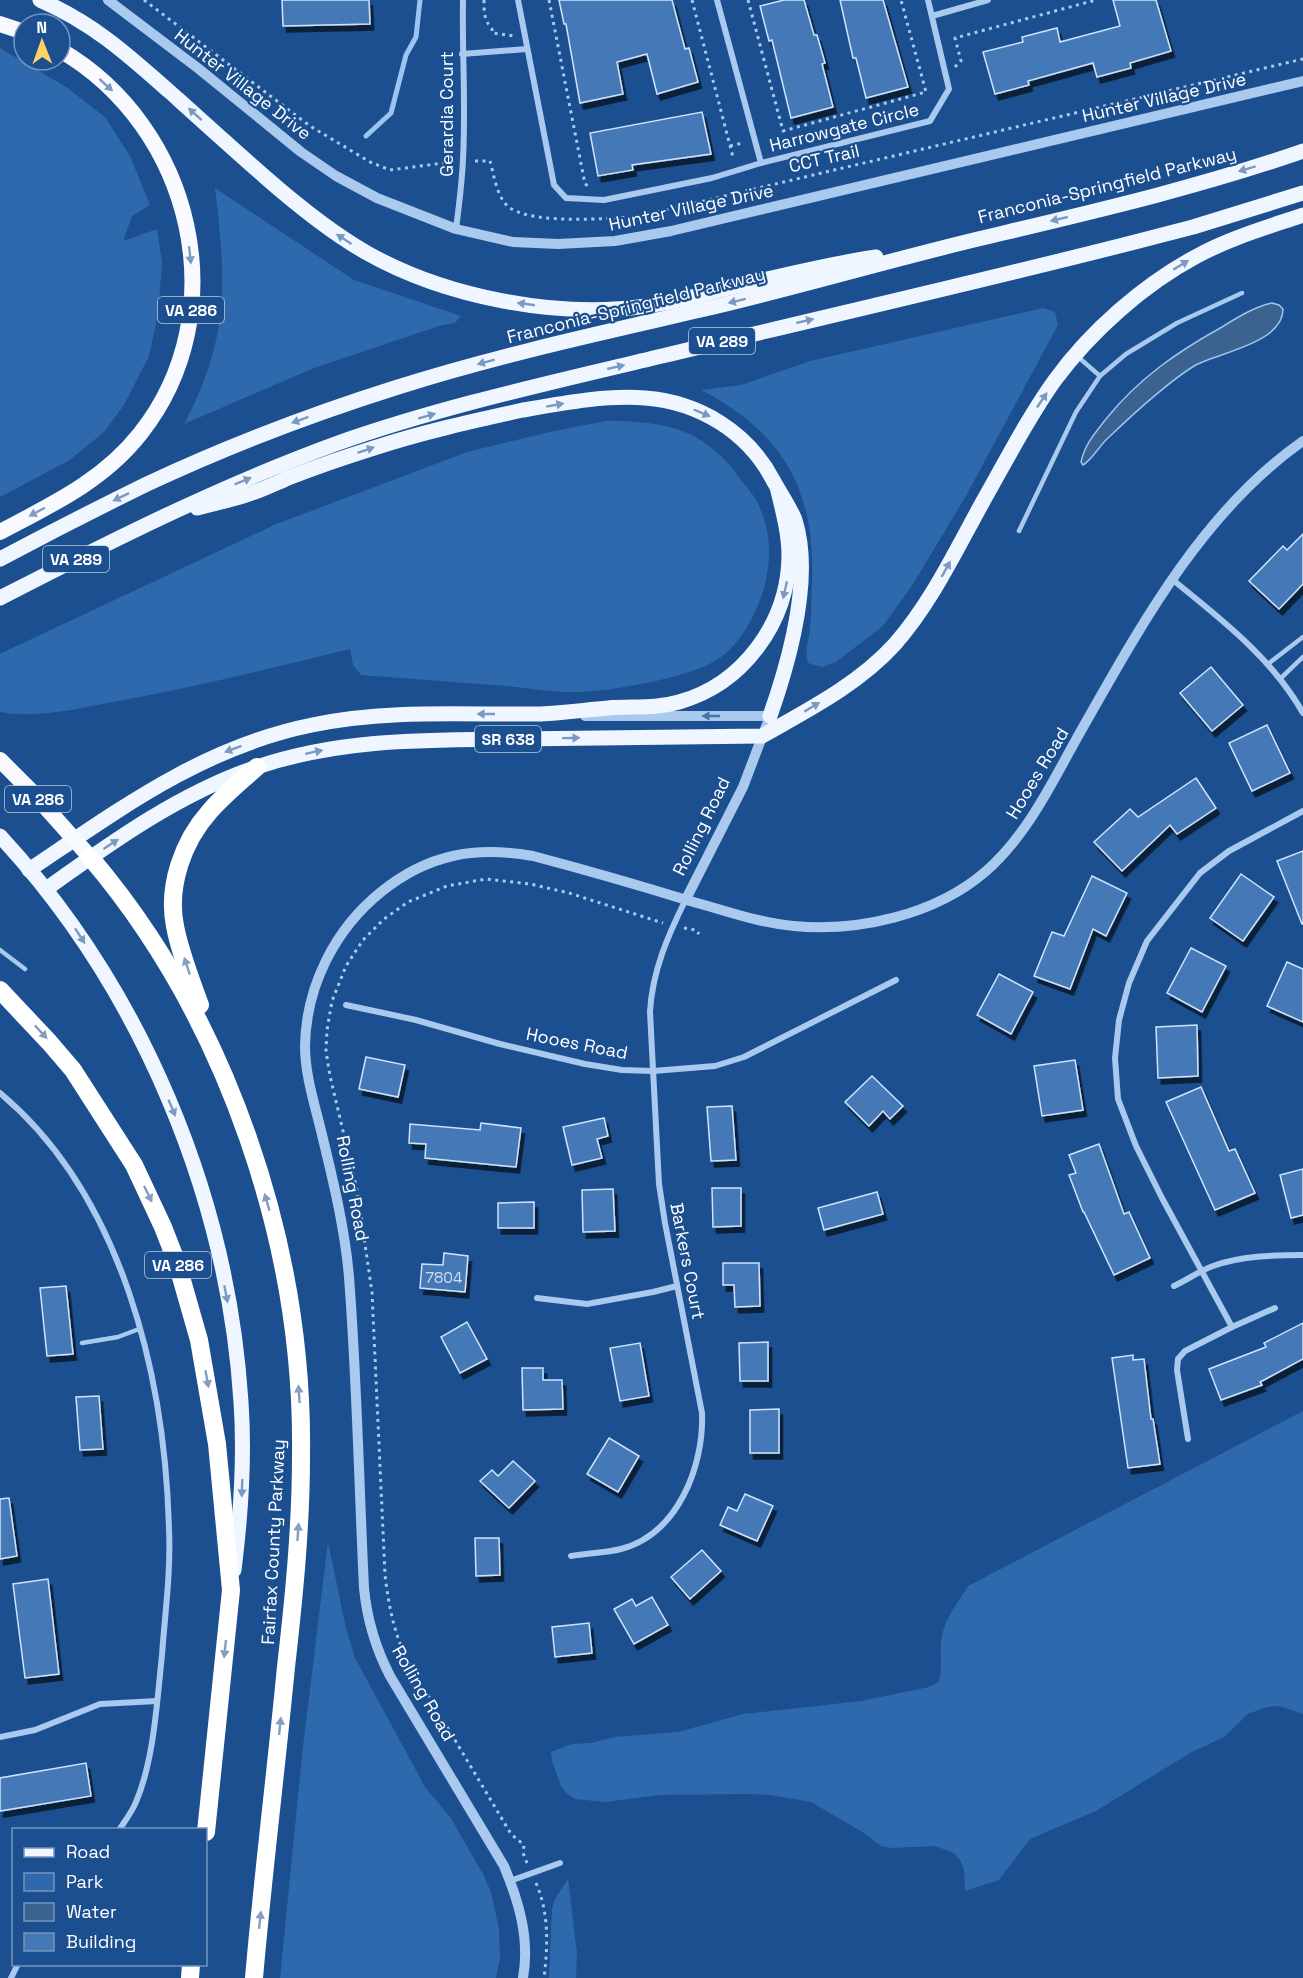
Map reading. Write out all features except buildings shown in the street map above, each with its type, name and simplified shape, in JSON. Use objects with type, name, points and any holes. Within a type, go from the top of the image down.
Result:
[{"type":"highway","name":"VA 286","points":[[0,532],[81,489],[122,454],[139,435],[166,395],[180,362],[190,322],[191,254],[182,205],[170,173],[154,141],[124,101],[87,68],[72,58]]},
{"type":"highway","name":"Fairfax County Parkway","points":[[0,759],[90,857],[123,898],[156,947],[189,1003],[218,1061],[253,1155],[279,1251],[296,1351],[301,1433],[300,1503],[293,1605],[254,1978]]},
{"type":"highway","points":[[218,1061],[174,925],[172,900],[182,857],[194,831],[210,810],[257,767]]},
{"type":"highway","name":"VA 286","points":[[0,990],[49,1042],[84,1086],[134,1165],[164,1227],[189,1302],[206,1373],[221,1471],[231,1590],[206,1828]]},
{"type":"main road","points":[[40,0],[83,21],[120,48],[279,190],[326,226],[368,254],[437,284],[540,306],[582,309],[626,308],[663,303],[821,266],[956,244]]},
{"type":"main road","name":"Franconia-Springfield Parkway","points":[[0,559],[138,488],[208,457],[271,431],[389,390],[529,351],[824,280],[956,244],[1155,196],[1303,151]]},
{"type":"main road","name":"VA 289","points":[[0,598],[151,521],[224,488],[340,443],[469,403],[1135,242],[1204,224],[1303,193]]},
{"type":"main road","points":[[762,736],[811,709],[852,682],[895,645],[926,603],[1037,406],[1075,354],[1120,311],[1171,272],[1208,251],[1303,215]]},
{"type":"main road","points":[[151,521],[247,495],[327,463],[419,434],[537,408],[622,398],[646,398],[680,405],[728,426],[740,437],[761,461],[794,519],[798,536],[800,575],[796,618],[787,663],[770,716]]},
{"type":"main road","points":[[544,714],[612,708],[649,708],[678,703],[708,691],[740,669],[764,639],[780,608],[786,590],[788,540],[778,490]]},
{"type":"main road","name":"SR 638","points":[[30,870],[111,814],[182,771],[217,755],[277,734],[346,719],[378,716],[544,714]]},
{"type":"main road","name":"SR 638","points":[[46,889],[90,857],[175,804],[226,779],[257,767],[318,750],[385,741],[762,736]]},
{"type":"main road","points":[[0,836],[46,889],[94,958],[132,1023],[172,1107],[187,1146],[212,1229],[231,1321],[241,1402],[242,1487],[231,1590]]},
{"type":"street","name":"Hunter Village Drive","points":[[108,0],[199,69],[301,152],[336,176],[377,198],[456,229],[513,242],[558,244],[615,241],[671,231],[1303,81]]},
{"type":"street","name":"Gerardia Court","points":[[456,229],[463,160],[463,0]]},
{"type":"street","name":"Harrowgate Circle","points":[[518,0],[554,185],[566,198],[604,200],[712,178],[761,163],[930,122],[949,89],[928,0]]},
{"type":"street","name":"Harrowgate Circle","points":[[717,0],[761,163]]},
{"type":"street","points":[[932,15],[988,0]]},
{"type":"street","points":[[462,54],[527,49]]},
{"type":"street","name":"Hooes Road","points":[[686,899],[772,923],[832,927],[872,922],[909,912],[944,898],[985,872],[1027,823],[1125,652],[1173,580],[1234,501],[1260,475],[1303,441]]},
{"type":"street","points":[[1173,580],[1231,627],[1268,664],[1303,713]]},
{"type":"street","name":"SR 638","points":[[544,714],[612,717],[770,716]]},
{"type":"street","name":"Rolling Road","points":[[523,1978],[525,1947],[523,1925],[518,1899],[504,1866],[390,1676],[369,1626],[364,1588],[348,1274],[336,1191],[308,1075],[305,1047],[307,1018],[313,993],[334,945],[365,905],[408,872],[439,859],[475,852],[513,853],[552,861],[686,899],[734,807],[770,716]]},
{"type":"street","points":[[1232,1327],[1136,1146],[1118,1099],[1115,1058],[1119,1020],[1129,983],[1147,941],[1200,873],[1229,851],[1303,811]]},
{"type":"street","name":"Barkers Court","points":[[571,1556],[622,1549],[660,1525],[673,1512],[692,1479],[701,1445],[702,1413],[659,1184],[650,1012],[651,990],[673,925],[686,899]]},
{"type":"street","name":"Hooes Road","points":[[346,1005],[416,1020],[500,1044],[585,1064],[622,1070],[653,1071],[715,1066],[744,1057],[896,980]]},
{"type":"street","points":[[0,1094],[45,1138],[71,1172],[94,1209],[113,1250],[139,1329],[162,1439],[168,1497],[168,1580],[157,1701],[144,1779],[135,1804],[120,1828]]},
{"type":"street","points":[[1174,1286],[1213,1266],[1235,1260],[1303,1255]]},
{"type":"street","points":[[537,1298],[587,1304],[677,1286]]},
{"type":"street","points":[[1188,1439],[1177,1370],[1178,1359],[1185,1351],[1275,1308]]},
{"type":"street","points":[[0,1737],[35,1730],[100,1704],[157,1701]]},
{"type":"street","points":[[510,1881],[560,1863]]},
{"type":"lane","points":[[1019,531],[1076,412],[1100,376],[1126,354],[1178,323],[1242,293]]},
{"type":"lane","points":[[1075,354],[1100,376]]},
{"type":"lane","points":[[1268,664],[1303,637]]},
{"type":"lane","points":[[1280,679],[1303,657]]},
{"type":"lane","points":[[0,950],[25,969]]},
{"type":"lane","points":[[82,1343],[118,1337],[139,1329]]},
{"type":"path","name":"CCT Trail","points":[[144,0],[310,126],[370,162],[390,170],[463,160],[490,161],[497,188],[508,207],[527,215],[544,217],[586,219],[636,217],[1303,59]]},
{"type":"path","points":[[484,0],[486,23],[492,29],[492,33],[525,38]]},
{"type":"path","points":[[549,0],[585,184],[596,187]]},
{"type":"path","points":[[692,0],[733,158],[726,160]]},
{"type":"path","points":[[748,0],[783,131],[926,92],[902,0]]},
{"type":"path","points":[[945,72],[961,61],[955,38],[1096,0]]},
{"type":"path","points":[[544,1978],[547,1954],[544,1902],[523,1853],[524,1845],[511,1834],[402,1650],[389,1609],[385,1575],[372,1292],[357,1190],[330,1076],[326,1051],[327,1030],[333,1001],[346,966],[363,940],[384,919],[408,902],[447,886],[486,879],[530,884],[696,930],[699,934]]},
{"type":"green space","points":[[0,48],[12,55],[12,72],[41,72],[66,87],[105,117],[130,156],[150,205],[132,216],[123,241],[157,229],[162,262],[158,315],[149,356],[124,405],[104,432],[70,460],[0,497]]},
{"type":"green space","points":[[215,188],[354,280],[461,316],[455,323],[439,326],[314,368],[184,424],[210,364],[221,309],[221,252]]},
{"type":"green space","points":[[1043,308],[1055,312],[1058,325],[966,496],[913,584],[883,626],[836,662],[822,667],[808,663],[806,652],[811,617],[812,551],[801,493],[789,468],[774,446],[754,425],[701,390],[741,385],[810,361]]},
{"type":"green space","points":[[606,421],[658,424],[677,429],[702,441],[716,451],[733,469],[753,495],[763,516],[767,530],[769,559],[759,603],[748,626],[736,642],[723,656],[706,666],[638,685],[593,691],[561,692],[361,675],[353,665],[350,649],[147,696],[44,713],[0,712],[0,654],[6,651],[274,525],[467,452]]},
{"type":"green space","points":[[1303,1411],[1303,1714],[1279,1706],[1267,1707],[1248,1714],[1224,1737],[1190,1753],[1096,1811],[1030,1839],[999,1880],[965,1891],[964,1869],[954,1853],[935,1846],[892,1848],[881,1846],[864,1833],[811,1802],[771,1795],[747,1794],[660,1795],[605,1802],[575,1799],[561,1786],[551,1752],[572,1744],[591,1743],[614,1737],[678,1732],[743,1714],[861,1701],[929,1687],[939,1682],[944,1629],[949,1616],[968,1586]]},
{"type":"green space","points":[[328,1542],[346,1628],[355,1658],[425,1787],[450,1817],[491,1892],[499,1929],[500,1958],[496,1978],[280,1978],[303,1746]]},
{"type":"green space","points":[[568,1879],[577,1953],[576,1978],[549,1978],[552,1909],[555,1899]]},
{"type":"water","points":[[1272,303],[1283,309],[1280,321],[1272,331],[1247,346],[1204,361],[1183,373],[1127,420],[1083,465],[1081,462],[1083,456],[1094,434],[1145,378],[1205,336],[1246,313]]},
{"type":"waterway","points":[[366,136],[391,113],[406,55],[416,37],[420,0]]}]
